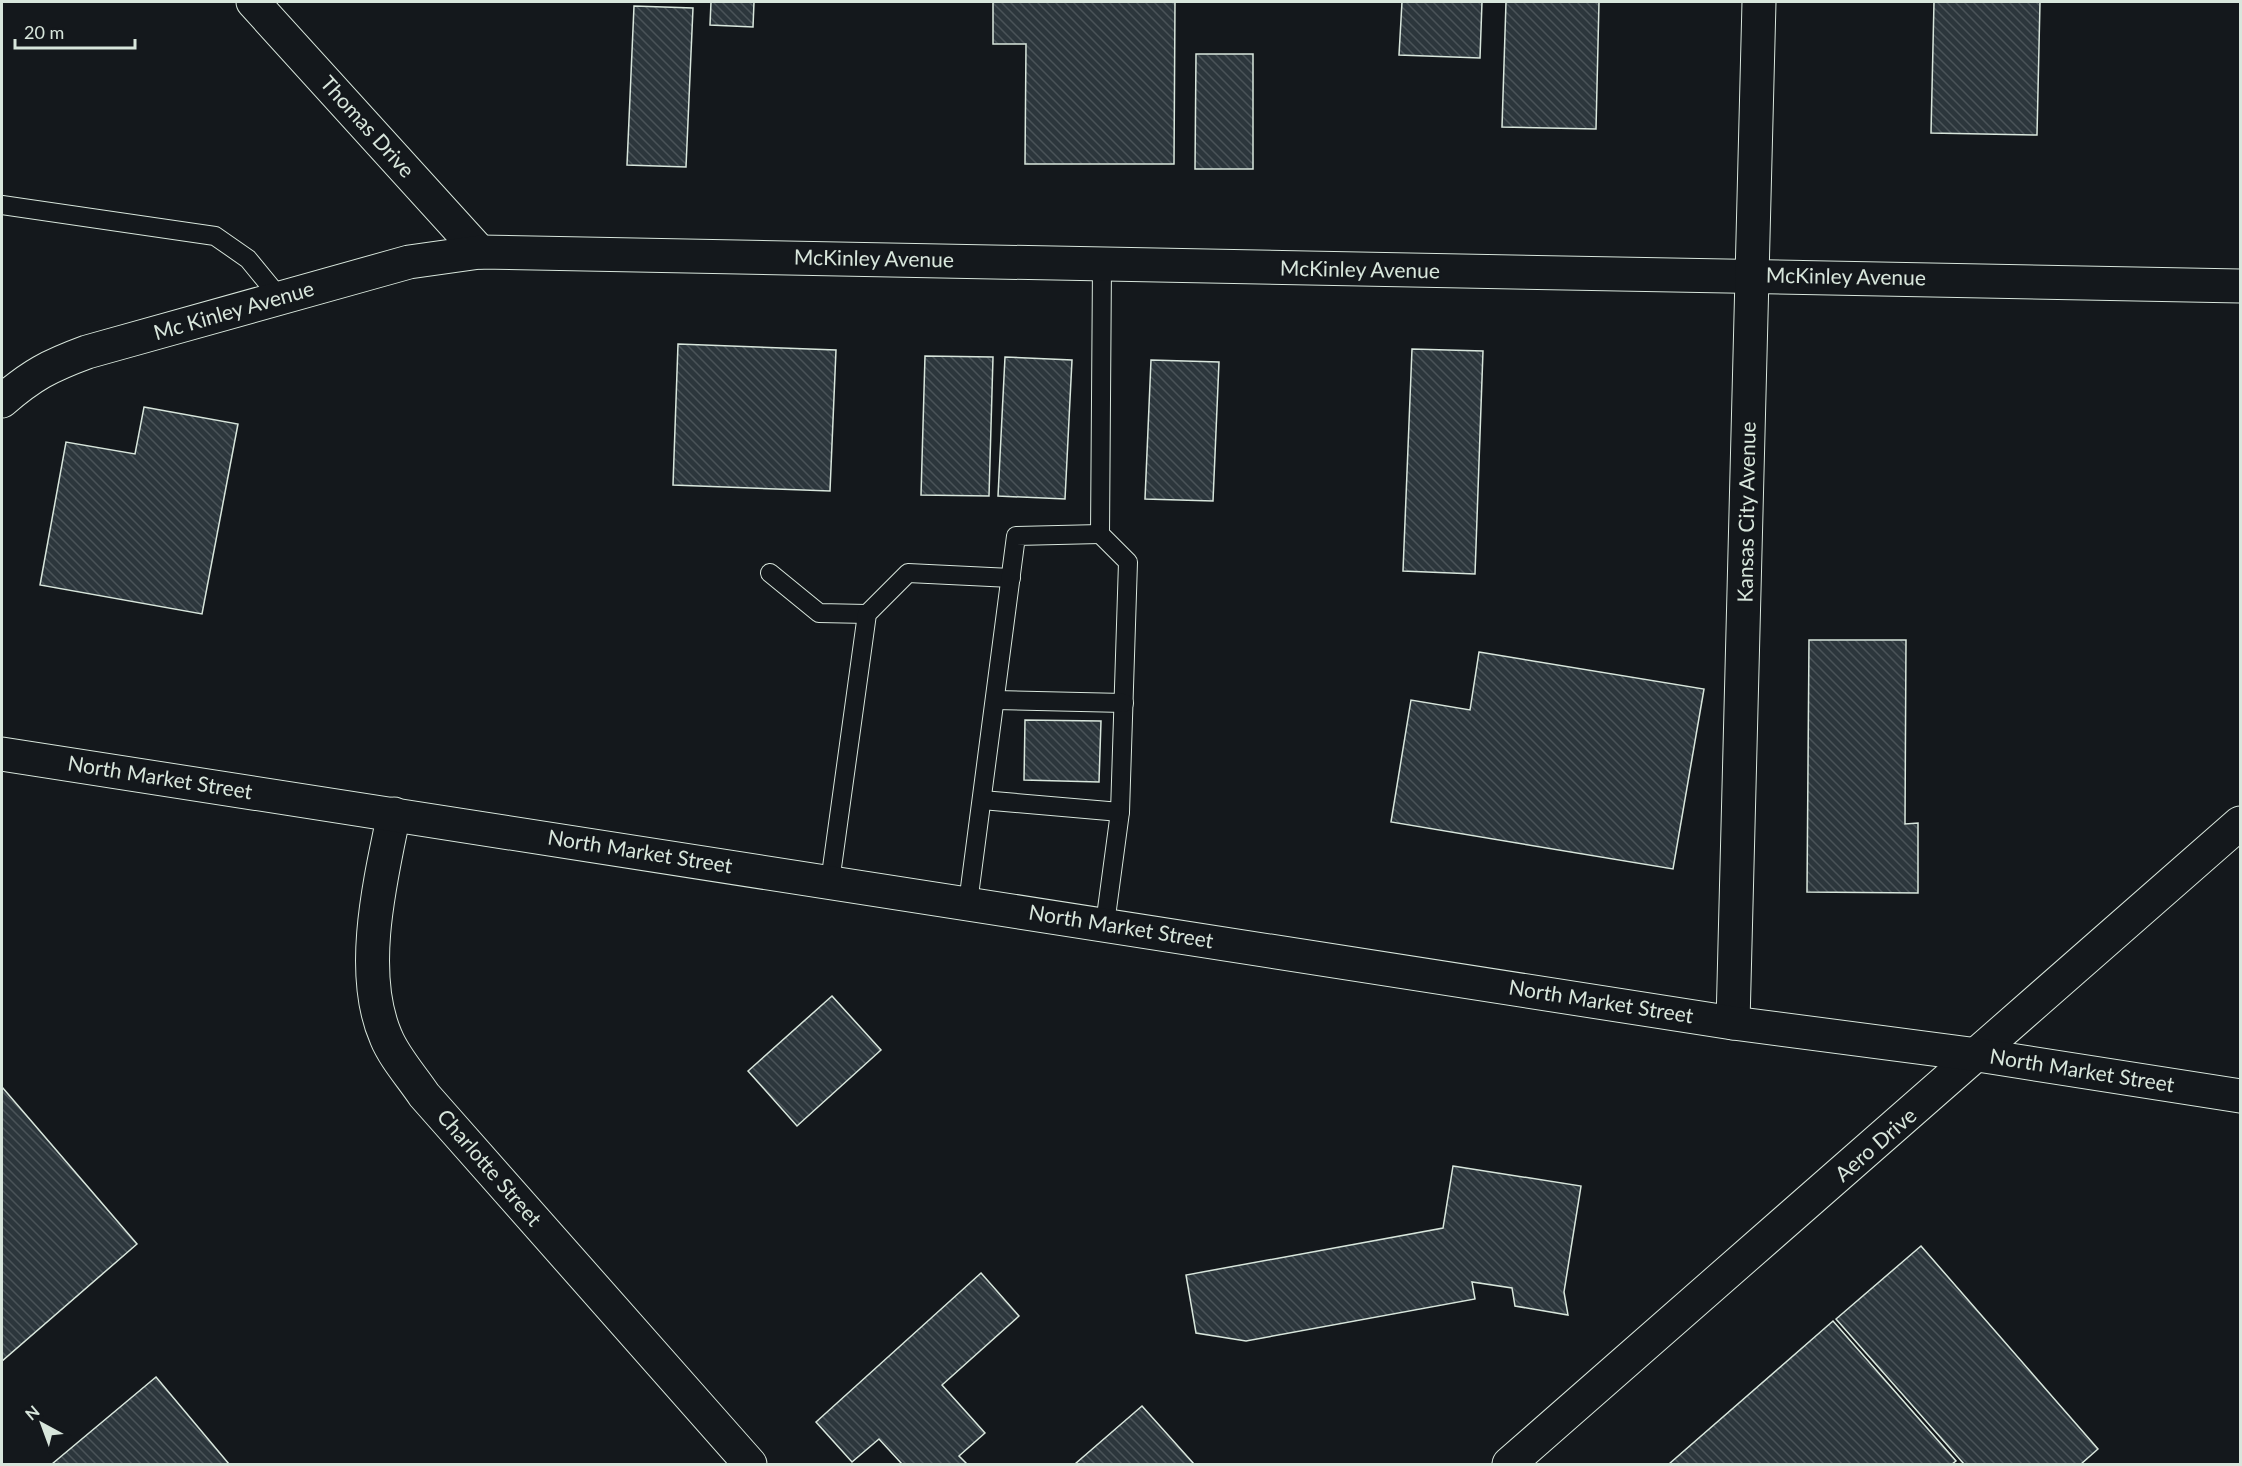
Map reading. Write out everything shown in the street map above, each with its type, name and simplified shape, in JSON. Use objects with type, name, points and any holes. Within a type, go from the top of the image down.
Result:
[{"type":"street","name":"Thomas Drive","points":[[253,2],[480,252]]},
{"type":"street","name":"Kansas City Avenue","points":[[1733,1023],[1759,2]]},
{"type":"street","name":"McKinley Avenue","points":[[480,252],[2241,286]]},
{"type":"street","name":"Mc Kinley Avenue","points":[[2,401],[26,380],[48,366],[87,352],[409,262],[480,252]]},
{"type":"street","name":"North Market Street","points":[[2,754],[1733,1023],[1978,1055],[2241,1096]]},
{"type":"street","name":"Charlotte Street","points":[[393,814],[371,959],[373,1000],[386,1039],[424,1095],[750,1464]]},
{"type":"street","name":"Aero Drive","points":[[1509,1464],[2241,823]]},
{"type":"lane","points":[[2,205],[215,236],[248,259],[280,298]]},
{"type":"lane","points":[[1102,265],[1100,534],[1128,562],[1120,812],[1105,924]]},
{"type":"lane","points":[[968,903],[1016,536],[1100,534]]},
{"type":"lane","points":[[770,573],[819,613],[867,614]]},
{"type":"lane","points":[[830,882],[867,614],[908,573],[1011,578]]},
{"type":"lane","points":[[995,700],[1124,703]]},
{"type":"lane","points":[[982,800],[1120,812]]},
{"type":"building","points":[[711,2],[754,2],[753,27],[710,25]]},
{"type":"building","points":[[993,2],[1175,2],[1174,164],[1025,164],[1026,44],[993,44]]},
{"type":"building","points":[[1402,2],[1482,2],[1480,58],[1399,55]]},
{"type":"building","points":[[1506,2],[1599,2],[1596,129],[1502,127]]},
{"type":"building","points":[[1934,2],[2040,2],[2037,135],[1931,133]]},
{"type":"building","points":[[634,6],[693,8],[686,167],[627,165]]},
{"type":"building","points":[[1196,54],[1253,54],[1253,169],[1195,169]]},
{"type":"building","points":[[678,344],[836,350],[830,491],[673,485]]},
{"type":"building","points":[[1412,349],[1483,351],[1475,574],[1403,571]]},
{"type":"building","points":[[925,356],[993,357],[989,496],[921,495]]},
{"type":"building","points":[[1005,357],[1072,360],[1065,499],[998,496]]},
{"type":"building","points":[[1151,360],[1219,362],[1213,501],[1145,499]]},
{"type":"building","points":[[144,407],[238,424],[202,614],[40,585],[66,442],[135,454]]},
{"type":"building","points":[[1809,640],[1906,640],[1905,824],[1918,823],[1918,893],[1807,892]]},
{"type":"building","points":[[1479,652],[1704,689],[1673,869],[1391,822],[1411,700],[1470,710]]},
{"type":"building","points":[[1025,720],[1101,721],[1099,782],[1024,780]]},
{"type":"building","points":[[832,996],[881,1050],[797,1126],[748,1071]]},
{"type":"building","points":[[2,1087],[137,1244],[2,1361]]},
{"type":"building","points":[[1453,1166],[1581,1186],[1564,1292],[1568,1315],[1515,1306],[1512,1288],[1472,1282],[1475,1299],[1246,1341],[1196,1333],[1186,1275],[1443,1228]]},
{"type":"building","points":[[1921,1246],[2098,1449],[2081,1464],[1964,1464],[1836,1319]]},
{"type":"building","points":[[981,1273],[1019,1316],[942,1385],[985,1433],[959,1456],[967,1464],[902,1464],[879,1439],[852,1462],[816,1422]]},
{"type":"building","points":[[1833,1321],[1956,1461],[1952,1464],[1669,1464]]},
{"type":"building","points":[[156,1377],[229,1464],[52,1464]]},
{"type":"building","points":[[1142,1406],[1194,1464],[1075,1464]]}]
